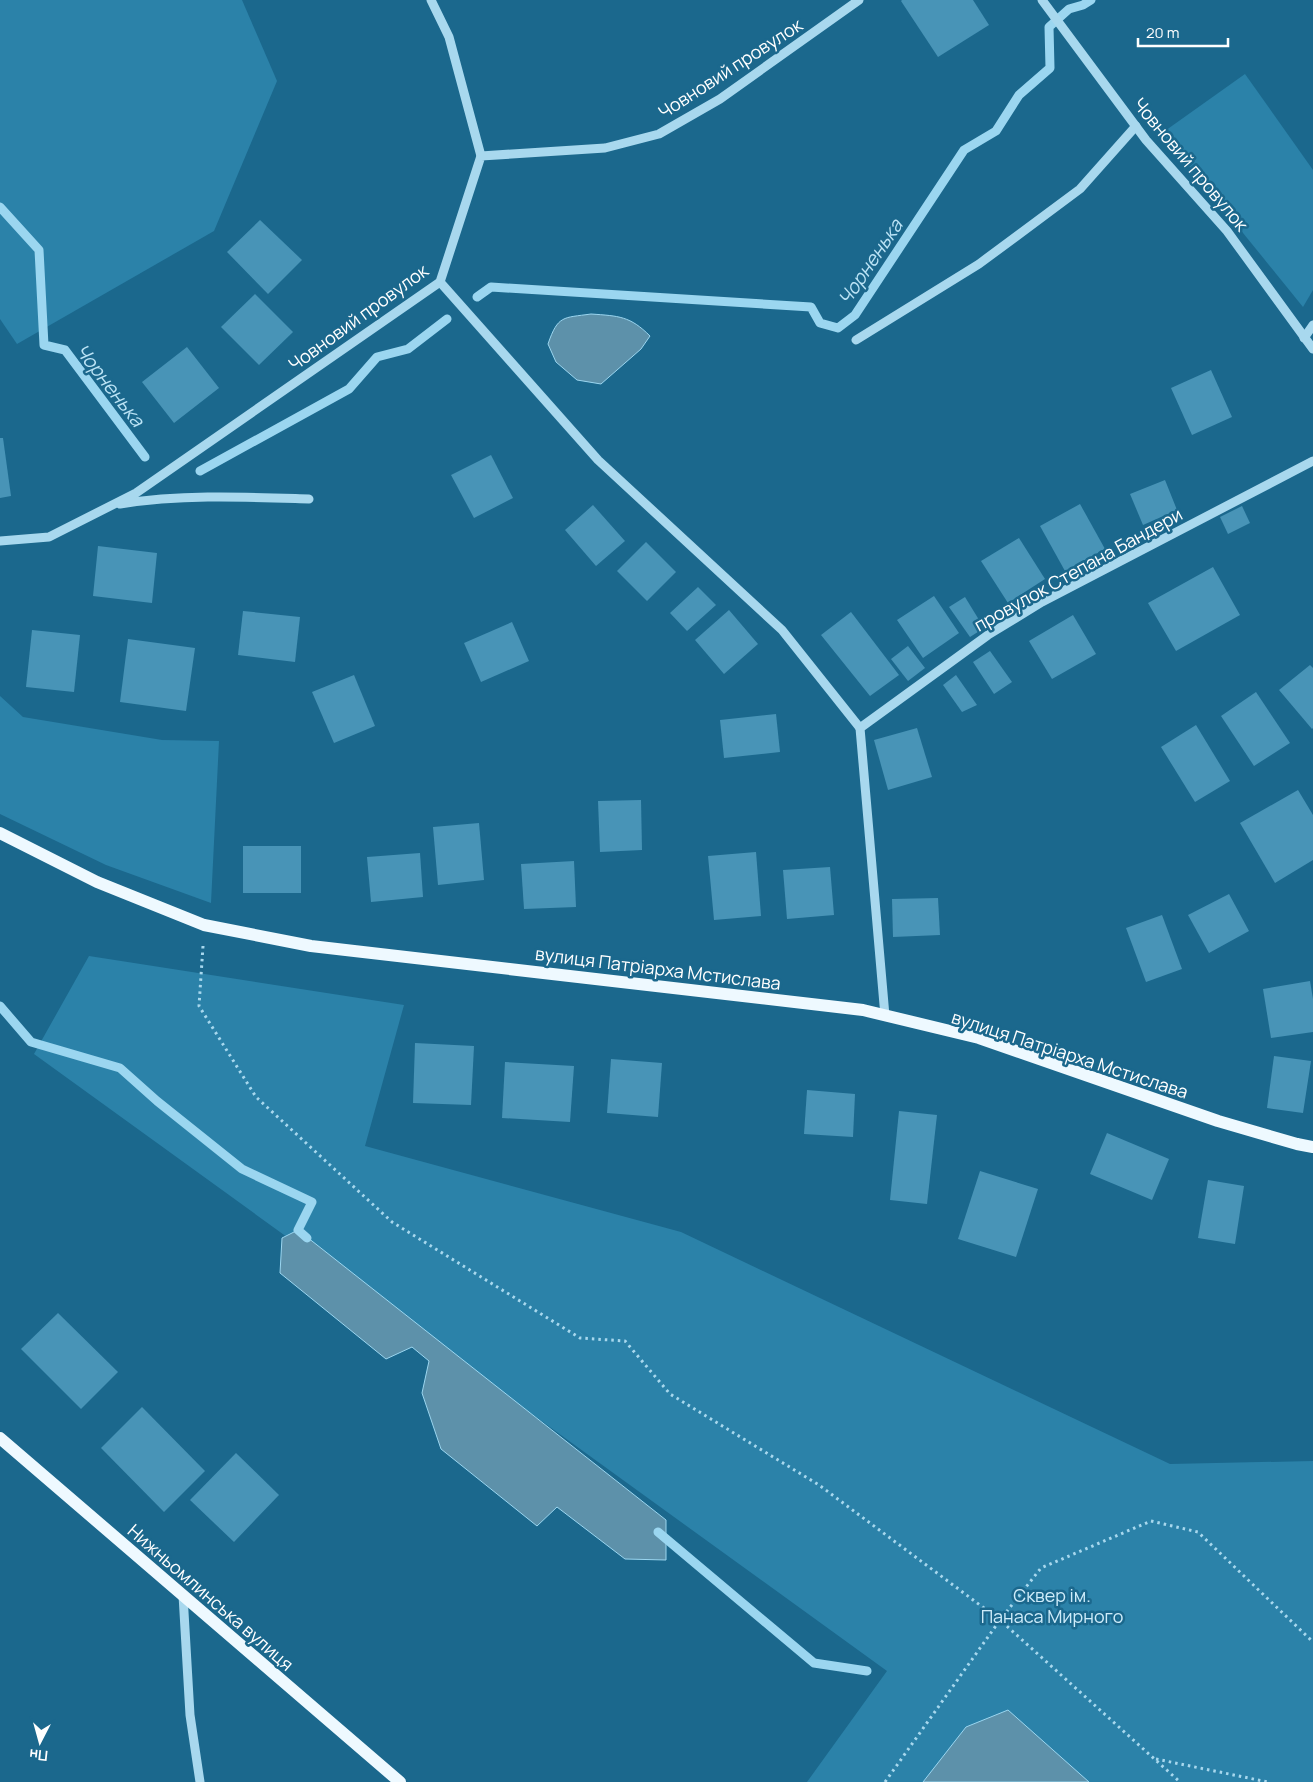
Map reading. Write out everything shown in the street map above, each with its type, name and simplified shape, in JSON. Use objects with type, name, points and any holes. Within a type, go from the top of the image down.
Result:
[{"type":"main road","name":"вулиця Патріарха Мстислава","points":[[0,833],[97,882],[204,925],[311,946],[863,1010],[979,1038],[1218,1121],[1313,1147]]},
{"type":"main road","name":"Нижньомлинська вулиця","points":[[0,1438],[400,1782]]},
{"type":"street","points":[[431,0],[449,37],[481,156]]},
{"type":"street","name":"Човновий провулок","points":[[0,541],[48,537],[136,492],[440,282],[481,156],[606,148],[659,134],[720,99],[859,0]]},
{"type":"street","name":"Човновий провулок","points":[[1042,0],[1146,140],[1227,231],[1313,349]]},
{"type":"street","points":[[856,340],[979,264],[1080,189],[1136,126]]},
{"type":"street","points":[[440,282],[598,460],[782,630],[860,728],[885,1016]]},
{"type":"street","points":[[1304,338],[1313,325]]},
{"type":"street","name":"провулок Степана Бандери","points":[[860,728],[988,635],[1042,602],[1313,461]]},
{"type":"street","points":[[111,506],[151,499],[219,496],[309,499]]},
{"type":"street","points":[[183,1595],[190,1715],[200,1782]]},
{"type":"path","points":[[204,925],[199,1006],[256,1098],[392,1222],[580,1338],[625,1341],[670,1394],[819,1485],[1000,1620],[1180,1782]]},
{"type":"path","points":[[885,1782],[1000,1620],[1041,1568],[1151,1521],[1198,1532],[1313,1642]]},
{"type":"path","points":[[1154,1759],[1268,1782]]},
{"type":"green space","points":[[0,0],[242,0],[277,81],[214,231],[17,344],[0,319]]},
{"type":"green space","points":[[1245,74],[1313,170],[1313,290],[1303,307],[1162,133]]},
{"type":"green space","points":[[0,696],[23,717],[162,740],[219,741],[211,903],[106,865],[0,814]]},
{"type":"green space","name":"Сквер ім. Панаса Мирного","points":[[89,956],[404,1005],[365,1146],[681,1232],[1170,1464],[1313,1461],[1313,1782],[807,1782],[887,1671],[34,1054]]},
{"type":"shaded area","points":[[591,314],[624,318],[636,324],[650,336],[641,349],[601,384],[577,380],[556,362],[548,344],[555,328],[563,320],[574,316]]},
{"type":"shaded area","points":[[298,1230],[666,1520],[666,1560],[625,1559],[557,1507],[537,1526],[441,1449],[422,1393],[429,1361],[412,1347],[386,1359],[280,1273],[282,1238]]},
{"type":"shaded area","points":[[1008,1710],[1089,1782],[923,1782],[966,1727]]},
{"type":"building","points":[[902,0],[973,0],[989,25],[938,57]]},
{"type":"building","points":[[260,220],[302,260],[268,294],[227,252]]},
{"type":"building","points":[[255,294],[293,332],[259,365],[221,327]]},
{"type":"building","points":[[187,347],[219,388],[174,423],[142,382]]},
{"type":"building","points":[[1211,370],[1232,417],[1192,435],[1171,388]]},
{"type":"building","points":[[0,438],[3,438],[11,496],[0,498]]},
{"type":"building","points":[[491,455],[513,498],[474,518],[451,475]]},
{"type":"building","points":[[1165,480],[1177,510],[1143,525],[1130,494]]},
{"type":"building","points":[[1080,504],[1105,549],[1065,571],[1040,526]]},
{"type":"building","points":[[593,505],[625,541],[596,566],[565,530]]},
{"type":"building","points":[[1242,506],[1250,523],[1228,534],[1220,517]]},
{"type":"building","points":[[1019,538],[1045,579],[1008,603],[981,561]]},
{"type":"building","points":[[646,542],[676,572],[647,601],[617,571]]},
{"type":"building","points":[[98,546],[157,553],[152,603],[93,596]]},
{"type":"building","points":[[1213,567],[1240,615],[1176,651],[1148,603]]},
{"type":"building","points":[[698,587],[716,605],[687,631],[670,613]]},
{"type":"building","points":[[934,596],[959,633],[923,658],[897,620]]},
{"type":"building","points":[[965,597],[984,628],[970,637],[949,607]]},
{"type":"building","points":[[729,610],[758,644],[724,674],[695,640]]},
{"type":"building","points":[[243,611],[300,617],[295,662],[238,655]]},
{"type":"building","points":[[851,612],[899,675],[870,696],[821,635]]},
{"type":"building","points":[[1073,615],[1096,654],[1052,679],[1029,641]]},
{"type":"building","points":[[512,622],[529,661],[481,682],[464,643]]},
{"type":"building","points":[[32,630],[80,635],[74,692],[26,687]]},
{"type":"building","points":[[128,639],[195,648],[186,711],[120,702]]},
{"type":"building","points":[[908,646],[925,668],[908,681],[891,659]]},
{"type":"building","points":[[990,651],[1012,682],[994,694],[973,662]]},
{"type":"building","points":[[1310,665],[1313,668],[1312,729],[1279,690]]},
{"type":"building","points":[[354,675],[375,726],[334,743],[312,692]]},
{"type":"building","points":[[956,675],[977,705],[962,712],[943,685]]},
{"type":"building","points":[[1256,692],[1290,743],[1254,766],[1221,716]]},
{"type":"building","points":[[776,714],[780,752],[724,758],[720,720]]},
{"type":"building","points":[[1196,725],[1230,781],[1195,802],[1161,747]]},
{"type":"building","points":[[917,728],[932,777],[888,790],[874,740]]},
{"type":"building","points":[[1298,790],[1313,815],[1313,860],[1275,883],[1240,823]]},
{"type":"building","points":[[641,800],[642,850],[600,852],[598,801]]},
{"type":"building","points":[[479,823],[484,880],[438,885],[433,827]]},
{"type":"building","points":[[243,846],[301,846],[301,893],[243,893]]},
{"type":"building","points":[[756,852],[761,916],[714,920],[708,856]]},
{"type":"building","points":[[420,853],[423,897],[371,902],[367,857]]},
{"type":"building","points":[[574,861],[576,907],[524,909],[521,864]]},
{"type":"building","points":[[830,867],[834,915],[787,919],[783,870]]},
{"type":"building","points":[[1229,894],[1249,931],[1209,953],[1188,915]]},
{"type":"building","points":[[938,898],[940,935],[893,937],[892,899]]},
{"type":"building","points":[[1162,915],[1182,969],[1146,982],[1126,928]]},
{"type":"building","points":[[1310,981],[1313,999],[1313,1032],[1271,1038],[1263,989]]},
{"type":"building","points":[[415,1043],[474,1046],[471,1105],[413,1103]]},
{"type":"building","points":[[1274,1056],[1311,1061],[1303,1113],[1267,1108]]},
{"type":"building","points":[[611,1059],[662,1063],[658,1117],[607,1113]]},
{"type":"building","points":[[505,1062],[574,1066],[570,1122],[502,1118]]},
{"type":"building","points":[[807,1090],[855,1094],[853,1137],[804,1134]]},
{"type":"building","points":[[899,1111],[937,1115],[927,1204],[890,1200]]},
{"type":"building","points":[[1107,1133],[1169,1159],[1152,1200],[1090,1174]]},
{"type":"building","points":[[980,1171],[1038,1189],[1016,1257],[958,1239]]},
{"type":"building","points":[[1208,1180],[1244,1186],[1235,1244],[1198,1238]]},
{"type":"building","points":[[58,1313],[118,1372],[81,1409],[21,1349]]},
{"type":"building","points":[[142,1407],[205,1471],[164,1512],[101,1448]]},
{"type":"building","points":[[236,1453],[279,1495],[234,1542],[190,1500]]},
{"type":"waterway","name":"Чорненька","points":[[477,297],[491,287],[811,307],[820,323],[838,328],[855,315],[964,150],[996,131],[1019,95],[1050,68],[1049,27],[1069,9],[1083,5],[1091,0]]},
{"type":"waterway","name":"Чорненька","points":[[0,207],[39,250],[44,345],[65,350],[145,457]]},
{"type":"waterway","name":"Чорненька","points":[[200,471],[349,389],[377,357],[408,349],[447,319]]},
{"type":"waterway","points":[[0,1006],[31,1042],[120,1068],[157,1101],[242,1169],[312,1202],[298,1230],[307,1238]]},
{"type":"waterway","points":[[658,1532],[814,1663],[867,1671]]}]
